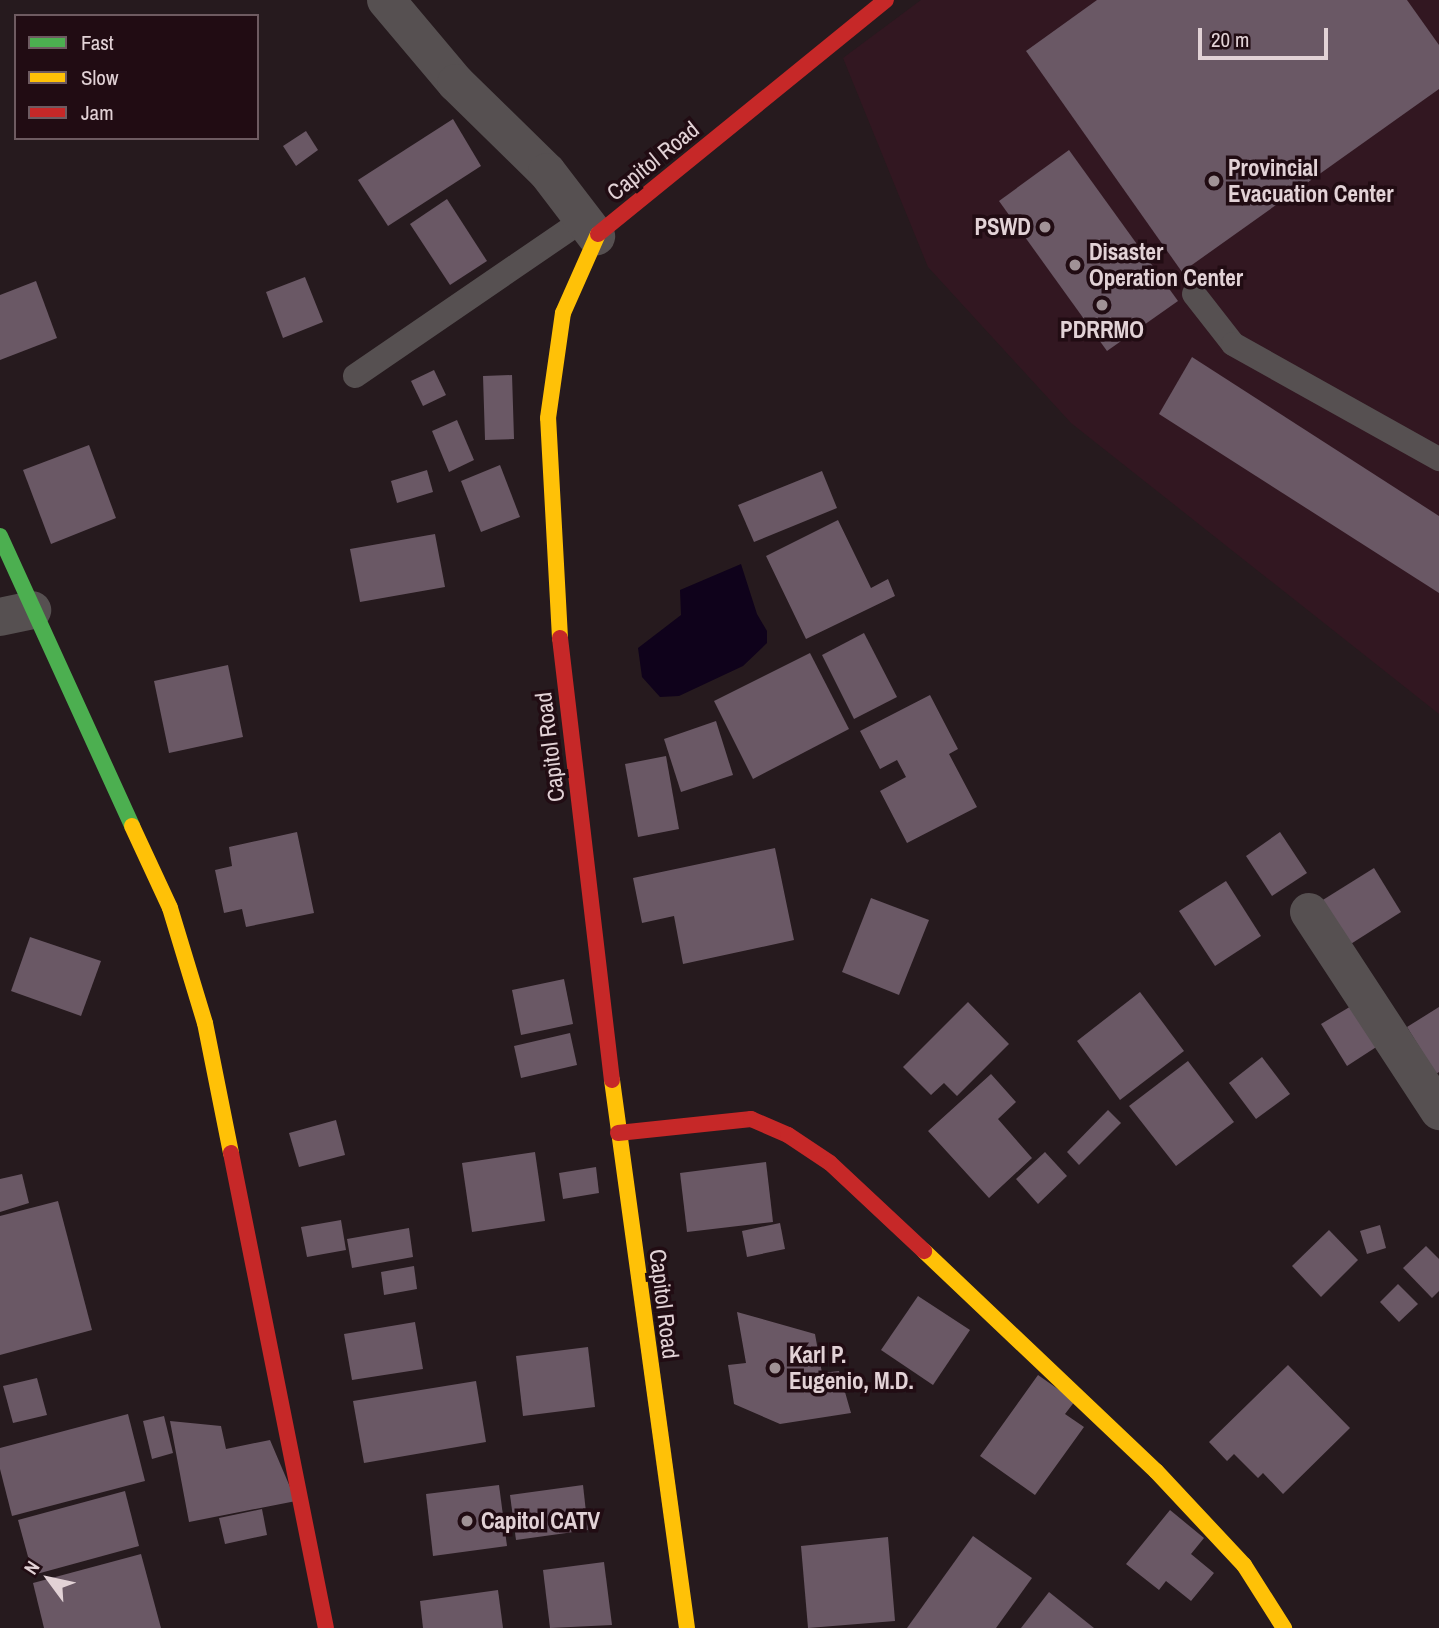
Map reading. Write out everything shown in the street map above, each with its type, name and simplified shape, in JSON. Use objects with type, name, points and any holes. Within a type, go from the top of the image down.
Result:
[{"type":"street","points":[[386,0],[456,83],[547,172],[591,227]]},
{"type":"street","name":"Capitol Road","points":[[687,1628],[618,1133],[554,586],[548,418],[563,313],[591,227],[886,0]]},
{"type":"street","points":[[0,536],[16,614],[170,908],[205,1023],[326,1628]]},
{"type":"street","points":[[1310,912],[1439,1111]]},
{"type":"street","points":[[618,1133],[751,1119],[788,1135],[830,1163],[1156,1471],[1244,1564],[1284,1628]]},
{"type":"lane","points":[[355,376],[591,227]]},
{"type":"lane","points":[[1194,294],[1233,344],[1439,459]]},
{"type":"shaded area","points":[[921,0],[1439,0],[1439,714],[1071,423],[928,267],[843,58]]},
{"type":"shaded area","points":[[741,564],[757,614],[767,631],[767,643],[743,666],[679,696],[660,697],[642,677],[638,648],[681,615],[680,590]]},
{"type":"building","name":"Provincial Evacuation Center","points":[[1097,0],[1407,0],[1439,45],[1439,89],[1182,272],[1026,51]]},
{"type":"building","points":[[453,119],[481,166],[388,226],[358,180]]},
{"type":"building","points":[[306,131],[318,150],[296,166],[283,146]]},
{"type":"building","points":[[1069,150],[1178,301],[1107,351],[999,201]]},
{"type":"building","points":[[447,199],[487,261],[450,285],[410,224]]},
{"type":"building","points":[[305,277],[323,322],[283,338],[266,292]]},
{"type":"building","points":[[36,281],[57,338],[0,360],[0,295]]},
{"type":"building","points":[[1192,357],[1439,516],[1439,593],[1159,414]]},
{"type":"building","points":[[434,370],[446,395],[423,406],[411,381]]},
{"type":"building","points":[[512,375],[514,439],[485,440],[483,376]]},
{"type":"building","points":[[457,420],[474,460],[449,472],[432,431]]},
{"type":"building","points":[[89,445],[116,518],[51,544],[23,470]]},
{"type":"building","points":[[500,465],[520,517],[481,532],[461,481]]},
{"type":"building","points":[[427,470],[433,492],[397,503],[391,481]]},
{"type":"building","points":[[822,471],[837,508],[754,542],[738,505]]},
{"type":"building","points":[[838,520],[871,588],[888,579],[895,596],[806,639],[766,556]]},
{"type":"building","points":[[435,534],[445,587],[360,602],[350,549]]},
{"type":"building","points":[[864,633],[897,697],[854,719],[822,655]]},
{"type":"building","points":[[810,653],[849,729],[753,779],[714,701]]},
{"type":"building","points":[[228,665],[243,737],[169,753],[154,681]]},
{"type":"building","points":[[930,695],[958,749],[949,754],[977,807],[907,843],[880,791],[906,777],[897,760],[880,769],[860,731]]},
{"type":"building","points":[[716,721],[733,775],[681,792],[664,739]]},
{"type":"building","points":[[666,756],[679,829],[638,837],[625,764]]},
{"type":"building","points":[[297,832],[314,913],[246,927],[242,909],[224,913],[215,870],[232,866],[229,847]]},
{"type":"building","points":[[1280,832],[1307,873],[1272,896],[1246,856]]},
{"type":"building","points":[[775,848],[794,940],[683,964],[674,916],[642,923],[633,878]]},
{"type":"building","points":[[1374,868],[1401,912],[1346,947],[1318,903]]},
{"type":"building","points":[[1226,881],[1261,936],[1215,966],[1179,911]]},
{"type":"building","points":[[871,898],[929,920],[899,995],[842,972]]},
{"type":"building","points":[[30,937],[101,961],[81,1016],[11,991]]},
{"type":"building","points":[[564,979],[573,1024],[521,1035],[512,990]]},
{"type":"building","points":[[1140,992],[1184,1051],[1120,1100],[1077,1041]]},
{"type":"building","points":[[968,1002],[1009,1044],[957,1096],[944,1083],[931,1095],[903,1067]]},
{"type":"building","points":[[1358,1002],[1384,1042],[1347,1066],[1321,1024]]},
{"type":"building","points":[[1439,1007],[1439,1072],[1436,1074],[1407,1027]]},
{"type":"building","points":[[570,1033],[577,1065],[521,1078],[514,1046]]},
{"type":"building","points":[[1262,1057],[1290,1094],[1256,1119],[1229,1083]]},
{"type":"building","points":[[1188,1061],[1234,1122],[1176,1166],[1129,1106]]},
{"type":"building","points":[[991,1074],[1016,1102],[998,1119],[1032,1158],[989,1198],[928,1131]]},
{"type":"building","points":[[1108,1110],[1121,1123],[1079,1165],[1067,1152]]},
{"type":"building","points":[[336,1120],[345,1155],[299,1167],[289,1133]]},
{"type":"building","points":[[535,1152],[545,1221],[472,1232],[462,1163]]},
{"type":"building","points":[[1045,1152],[1067,1176],[1038,1204],[1016,1179]]},
{"type":"building","points":[[766,1162],[773,1222],[687,1232],[680,1173]]},
{"type":"building","points":[[596,1167],[599,1193],[563,1199],[559,1173]]},
{"type":"building","points":[[22,1174],[29,1203],[0,1212],[0,1179]]},
{"type":"building","points":[[58,1201],[92,1330],[0,1355],[0,1216]]},
{"type":"building","points":[[341,1220],[346,1250],[307,1257],[301,1227]]},
{"type":"building","points":[[780,1223],[785,1249],[747,1257],[742,1231]]},
{"type":"building","points":[[1380,1225],[1386,1248],[1367,1254],[1360,1231]]},
{"type":"building","points":[[409,1228],[413,1257],[352,1268],[347,1239]]},
{"type":"building","points":[[1329,1230],[1358,1260],[1321,1297],[1292,1266]]},
{"type":"building","points":[[1426,1246],[1439,1259],[1439,1291],[1432,1298],[1403,1268]]},
{"type":"building","points":[[414,1266],[417,1289],[384,1295],[381,1272]]},
{"type":"building","points":[[1398,1284],[1418,1304],[1399,1322],[1380,1302]]},
{"type":"building","points":[[918,1296],[970,1330],[933,1385],[881,1350]]},
{"type":"building","name":"Karl P. Eugenio, M.D.","points":[[737,1312],[815,1334],[822,1373],[839,1371],[851,1413],[780,1424],[734,1404],[728,1365],[746,1363]]},
{"type":"building","points":[[415,1322],[423,1369],[352,1380],[344,1334]]},
{"type":"building","points":[[588,1347],[595,1407],[523,1416],[516,1356]]},
{"type":"building","points":[[1288,1365],[1350,1428],[1283,1494],[1263,1473],[1258,1478],[1234,1454],[1227,1461],[1209,1442]]},
{"type":"building","points":[[1038,1375],[1075,1401],[1065,1414],[1084,1427],[1035,1495],[980,1456]]},
{"type":"building","points":[[37,1378],[47,1415],[13,1423],[3,1386]]},
{"type":"building","points":[[476,1381],[486,1442],[364,1463],[353,1401]]},
{"type":"building","points":[[128,1414],[145,1481],[12,1516],[0,1469],[0,1448]]},
{"type":"building","points":[[164,1416],[173,1453],[152,1459],[143,1421]]},
{"type":"building","points":[[170,1421],[221,1426],[226,1449],[270,1440],[296,1501],[189,1522]]},
{"type":"building","points":[[499,1485],[507,1546],[433,1556],[426,1494]]},
{"type":"building","points":[[583,1485],[588,1530],[516,1540],[510,1495]]},
{"type":"building","points":[[125,1491],[139,1546],[33,1575],[18,1520]]},
{"type":"building","points":[[262,1509],[267,1535],[225,1544],[219,1518]]},
{"type":"building","points":[[1170,1510],[1204,1538],[1191,1554],[1214,1573],[1191,1601],[1166,1581],[1159,1590],[1126,1564]]},
{"type":"building","points":[[973,1536],[1032,1578],[996,1628],[907,1628]]},
{"type":"building","points":[[888,1537],[895,1621],[808,1628],[801,1546]]},
{"type":"building","points":[[141,1554],[161,1628],[44,1628],[33,1583]]},
{"type":"building","points":[[604,1562],[612,1625],[550,1628],[543,1570]]},
{"type":"building","points":[[498,1590],[503,1628],[423,1628],[420,1601]]},
{"type":"building","points":[[1049,1592],[1094,1628],[1021,1628]]},
{"type":"traffic: fast","points":[[0,536],[132,826]]},
{"type":"traffic: slow","points":[[560,638],[548,418],[563,313],[598,234]]},
{"type":"traffic: slow","points":[[132,826],[170,908],[205,1023],[231,1153]]},
{"type":"traffic: slow","points":[[612,1080],[687,1628]]},
{"type":"traffic: slow","points":[[924,1251],[1156,1471],[1244,1565],[1284,1628]]},
{"type":"traffic: jam","points":[[598,234],[886,0]]},
{"type":"traffic: jam","points":[[560,638],[612,1080]]},
{"type":"traffic: jam","points":[[618,1133],[751,1119],[788,1135],[830,1163],[924,1251]]},
{"type":"traffic: jam","points":[[231,1153],[326,1628]]},
{"type":"place","name":"Provincial Evacuation Center","points":[[1214,181]]},
{"type":"place","name":"PSWD","points":[[1045,227]]},
{"type":"place","name":"Disaster Operation Center","points":[[1075,265]]},
{"type":"place","name":"PDRRMO","points":[[1102,305]]},
{"type":"place","name":"Karl P. Eugenio, M.D.","points":[[775,1368]]},
{"type":"place","name":"Capitol CATV","points":[[467,1521]]}]
